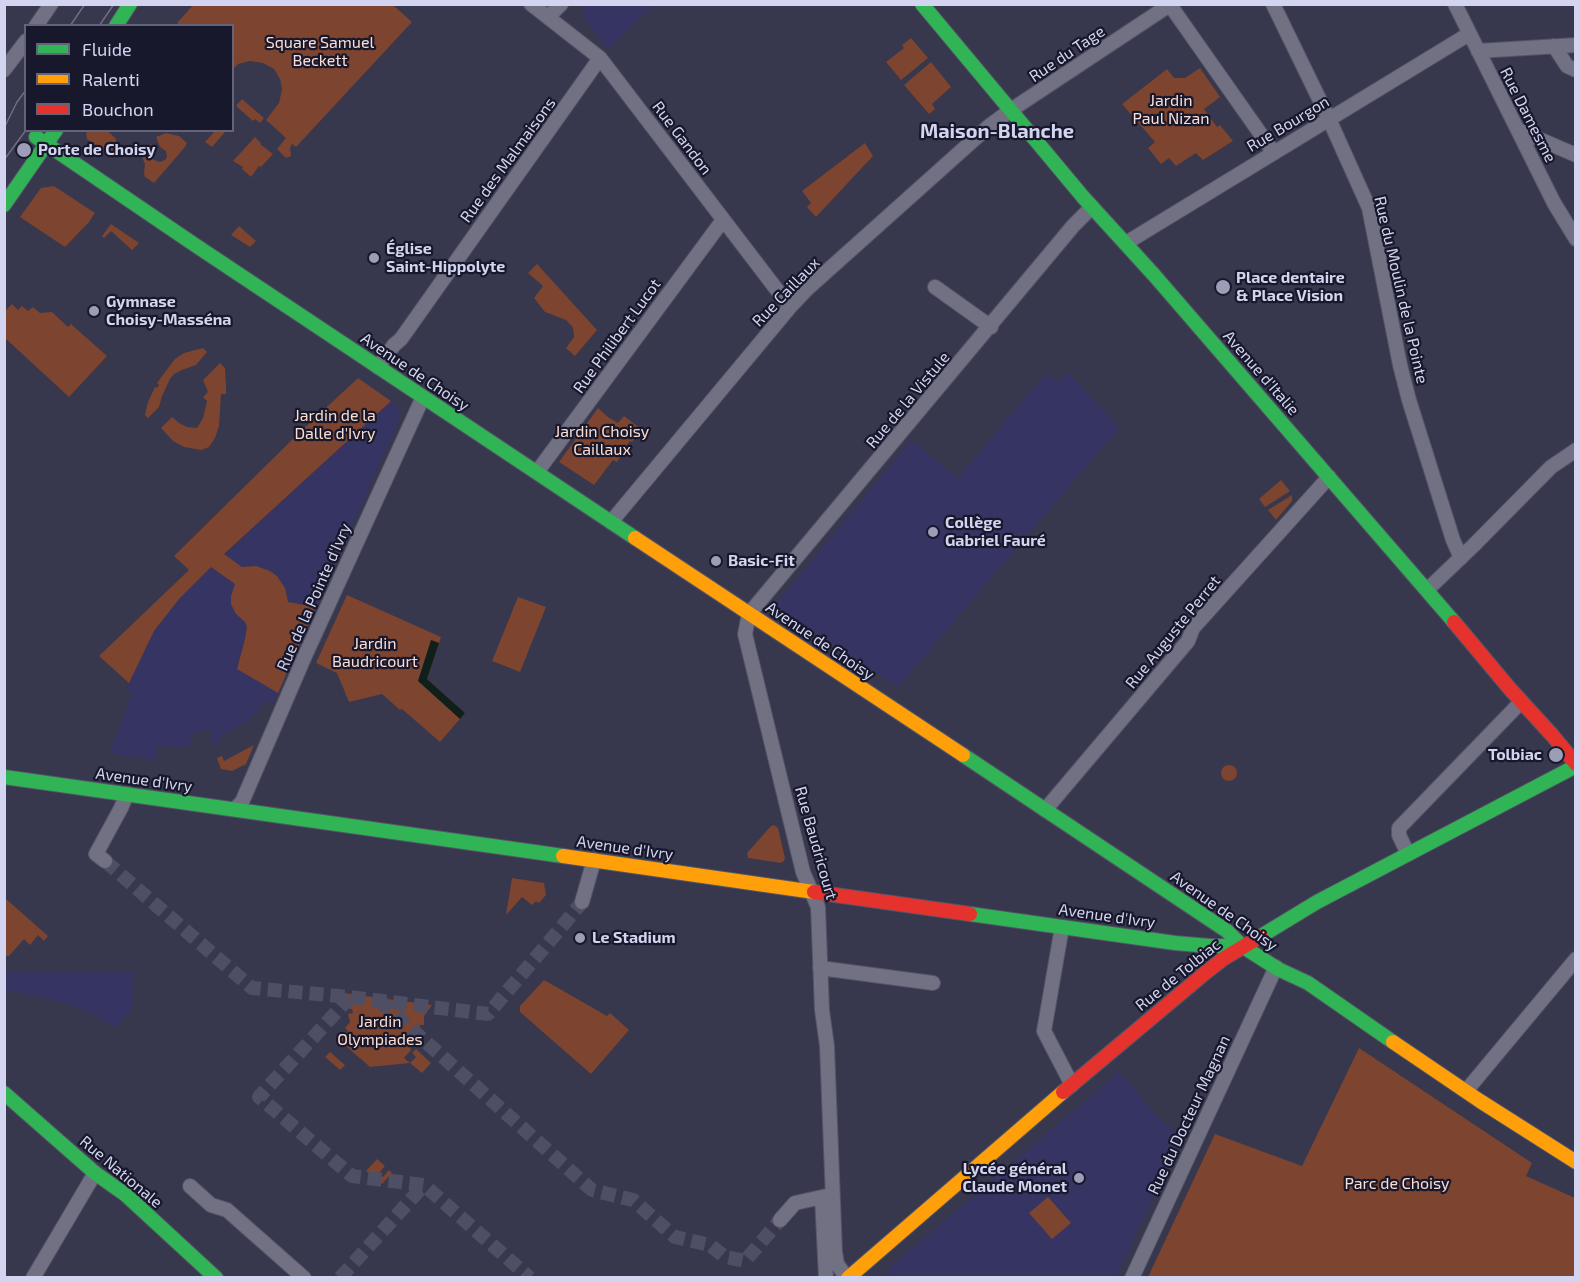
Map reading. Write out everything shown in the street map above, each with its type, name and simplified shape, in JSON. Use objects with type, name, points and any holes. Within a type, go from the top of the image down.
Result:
[{"type":"main road","points":[[117,24],[130,4]]},
{"type":"main road","points":[[130,24],[144,4]]},
{"type":"main road","name":"Avenue d'Italie","points":[[922,4],[1092,207],[1126,243],[1329,477],[1521,702],[1552,735],[1575,765]]},
{"type":"main road","points":[[4,182],[41,138]]},
{"type":"main road","points":[[4,205],[41,138]]},
{"type":"main road","name":"Avenue de Choisy","points":[[41,138],[195,245],[1227,931],[1242,946],[1276,968],[1308,983],[1498,1113],[1575,1162]]},
{"type":"main road","name":"Rue de Tolbiac","points":[[847,1278],[1032,1118],[1205,973],[1242,946],[1317,902],[1575,765]]},
{"type":"main road","name":"Avenue d'Ivry","points":[[5,777],[1175,943],[1242,946]]},
{"type":"main road","name":"Rue Nationale","points":[[4,1093],[95,1173],[126,1195],[216,1278]]},
{"type":"street","points":[[37,24],[51,4]]},
{"type":"street","name":"Rue Gandon","points":[[531,4],[600,58],[790,307]]},
{"type":"street","points":[[548,17],[561,4]]},
{"type":"street","name":"Rue du Moulin de la Pointe","points":[[1274,4],[1369,208],[1409,400],[1453,540],[1461,558]]},
{"type":"street","name":"Rue Damesme","points":[[1455,4],[1554,203],[1575,239]]},
{"type":"street","points":[[1171,5],[1274,153]]},
{"type":"street","name":"Rue du Tage","points":[[1011,110],[1171,5]]},
{"type":"street","name":"Rue Bourgon","points":[[1126,243],[1469,34]]},
{"type":"street","points":[[4,70],[24,43]]},
{"type":"street","points":[[1478,51],[1575,45]]},
{"type":"street","points":[[1554,46],[1567,66],[1575,70]]},
{"type":"street","name":"Rue des Malmaisons","points":[[378,367],[401,339],[600,58]]},
{"type":"street","name":"Rue Caillaux","points":[[611,522],[807,289],[979,135],[1011,110]]},
{"type":"street","points":[[1518,130],[1575,155]]},
{"type":"street","name":"Rue de la Vistule","points":[[749,614],[1073,226],[1092,207]]},
{"type":"street","name":"Rue Philibert Lucot","points":[[537,472],[723,220]]},
{"type":"street","points":[[934,287],[991,327]]},
{"type":"street","name":"Rue de la Pointe d'Ivry","points":[[235,809],[242,802],[304,658],[423,397]]},
{"type":"street","points":[[1426,590],[1551,467],[1575,450]]},
{"type":"street","name":"Rue Auguste Perret","points":[[1045,810],[1188,641],[1194,628],[1329,477]]},
{"type":"street","name":"Rue Baudricourt","points":[[749,614],[745,634],[803,872],[818,907],[822,1010],[827,1046],[826,1278]]},
{"type":"street","points":[[1408,854],[1399,835],[1399,828],[1521,702]]},
{"type":"street","points":[[105,861],[96,854],[127,794]]},
{"type":"street","points":[[582,902],[594,860]]},
{"type":"street","points":[[1062,927],[1044,1031],[1072,1085]]},
{"type":"street","points":[[1466,1091],[1575,959]]},
{"type":"street","points":[[820,968],[933,983]]},
{"type":"street","name":"Rue du Docteur Magnan","points":[[1132,1278],[1276,968]]},
{"type":"street","points":[[33,1278],[95,1173]]},
{"type":"street","points":[[190,1186],[211,1205],[226,1210],[304,1278]]},
{"type":"street","points":[[780,1220],[795,1203],[828,1196]]},
{"type":"street","name":"Rue Baudricourt","points":[[828,1196],[837,1264],[847,1278]]},
{"type":"shaded area","points":[[584,4],[654,5],[608,49],[583,16]]},
{"type":"shaded area","name":"Collège Gabriel Fauré","points":[[1068,372],[1119,428],[898,687],[778,608],[777,602],[911,440],[958,478],[1046,373],[1058,383]]},
{"type":"shaded area","points":[[391,401],[396,404],[400,418],[316,607],[287,602],[285,588],[277,576],[270,571],[249,566],[242,568],[224,555]]},
{"type":"shaded area","points":[[211,567],[235,584],[231,596],[239,618],[245,622],[247,627],[237,669],[278,693],[273,704],[267,700],[244,723],[220,737],[217,745],[211,742],[213,735],[210,729],[190,734],[192,746],[158,746],[155,760],[109,753],[133,693],[126,689],[154,631],[179,599]]},
{"type":"shaded area","points":[[431,640],[439,643],[427,679],[465,713],[460,719],[418,681]]},
{"type":"shaded area","points":[[5,971],[133,972],[132,1009],[115,1027],[66,1003],[5,991]]},
{"type":"shaded area","name":"Lycée général Claude Monet","points":[[1119,1072],[1164,1124],[1183,1134],[1116,1277],[889,1278],[887,1270]]},
{"type":"green space","name":"Square Samuel Beckett","points":[[194,4],[393,5],[412,22],[296,147],[292,144],[291,156],[286,158],[277,149],[286,138],[266,120],[279,103],[282,89],[280,79],[274,69],[263,63],[250,61],[238,64],[234,68],[234,24],[177,23]]},
{"type":"green space","points":[[911,38],[928,58],[901,80],[886,62],[904,48],[902,45]]},
{"type":"green space","points":[[931,62],[951,87],[932,104],[935,109],[929,114],[904,85]]},
{"type":"green space","name":"Jardin Paul Nizan","points":[[1200,68],[1220,97],[1204,109],[1217,127],[1220,125],[1233,141],[1203,160],[1196,153],[1176,166],[1169,158],[1161,164],[1148,148],[1155,142],[1122,104],[1167,69],[1174,78],[1185,78]]},
{"type":"green space","points":[[242,99],[264,118],[260,123],[255,119],[253,121],[236,106]]},
{"type":"green space","points":[[86,132],[108,132],[116,139],[117,146],[122,152],[109,154],[87,139]]},
{"type":"green space","points":[[214,132],[225,132],[212,147],[205,142]]},
{"type":"green space","points":[[166,133],[179,136],[187,143],[154,183],[145,177],[145,164],[140,153],[150,144],[155,149],[152,155],[154,160],[160,162],[165,160],[166,151],[160,147],[156,137]]},
{"type":"green space","points":[[255,137],[273,154],[261,167],[259,166],[251,177],[242,169],[243,167],[233,161]]},
{"type":"green space","points":[[865,143],[873,156],[816,217],[807,207],[811,203],[802,191]]},
{"type":"green space","points":[[54,186],[95,213],[65,247],[20,217],[41,188]]},
{"type":"green space","points":[[111,224],[139,243],[132,250],[111,231],[104,238],[102,236]]},
{"type":"green space","points":[[239,226],[256,241],[250,247],[231,235]]},
{"type":"green space","points":[[537,264],[597,330],[575,356],[566,348],[574,337],[571,325],[566,320],[545,312],[534,298],[543,286],[528,273]]},
{"type":"green space","points":[[12,304],[18,310],[22,306],[28,311],[33,307],[40,313],[52,312],[68,327],[71,324],[107,356],[69,397],[5,338],[5,311]]},
{"type":"green space","points":[[203,348],[207,352],[196,365],[174,374],[170,379],[159,407],[148,418],[145,415],[148,402],[155,387],[159,385],[157,383],[175,359],[184,353]]},
{"type":"green space","points":[[220,363],[225,368],[226,394],[221,394],[219,426],[215,438],[209,447],[201,450],[184,447],[173,441],[161,428],[172,417],[187,427],[197,428],[203,418],[207,401],[203,397],[208,392],[203,380]]},
{"type":"green space","name":"Jardin de la Dalle d'Ivry","points":[[358,378],[391,401],[224,554],[242,567],[256,566],[277,576],[285,588],[288,602],[316,607],[278,693],[237,669],[247,627],[231,604],[235,584],[211,567],[179,599],[154,631],[129,683],[99,656],[189,570],[174,556]]},
{"type":"green space","name":"Jardin Choisy Caillaux","points":[[598,408],[618,423],[624,416],[641,429],[624,449],[617,462],[613,460],[594,485],[559,462]]},
{"type":"green space","points":[[1281,480],[1290,491],[1265,507],[1259,499]]},
{"type":"green space","points":[[1292,495],[1292,501],[1276,520],[1268,510]]},
{"type":"green space","name":"Jardin Baudricourt","points":[[347,595],[441,637],[427,679],[465,713],[440,742],[382,694],[349,702],[337,673],[316,663]]},
{"type":"green space","points":[[518,597],[546,607],[520,672],[492,661]]},
{"type":"green space","points":[[254,745],[246,764],[232,771],[221,769],[217,758],[222,756],[224,761]]},
{"type":"green space","points":[[1229,765],[1235,767],[1237,773],[1235,779],[1229,781],[1223,779],[1221,773],[1223,767]]},
{"type":"green space","points":[[774,825],[778,828],[784,861],[781,863],[748,858],[747,853]]},
{"type":"green space","points":[[512,878],[544,883],[546,895],[539,903],[536,901],[532,905],[522,897],[506,915]]},
{"type":"green space","points":[[5,898],[48,936],[44,941],[38,935],[30,945],[24,939],[9,956],[5,956]]},
{"type":"green space","points":[[544,980],[607,1016],[610,1013],[629,1030],[591,1074],[520,1012],[520,1006]]},
{"type":"green space","name":"Jardin Olympiades","points":[[343,993],[432,1005],[424,1016],[424,1025],[420,1025],[420,1034],[410,1035],[411,1050],[404,1058],[410,1063],[370,1067],[339,1040],[348,1031],[345,1028],[350,1022],[348,1014],[353,1013],[352,1009],[336,1001]]},
{"type":"green space","name":"Parc de Choisy","points":[[1359,1048],[1532,1163],[1526,1176],[1575,1198],[1575,1277],[1148,1277],[1215,1134],[1302,1166]]},
{"type":"green space","points":[[416,1049],[431,1063],[422,1073],[410,1063],[416,1057],[412,1053]]},
{"type":"green space","points":[[330,1052],[345,1065],[340,1070],[325,1057]]},
{"type":"green space","points":[[377,1159],[385,1166],[379,1173],[383,1177],[389,1170],[392,1173],[382,1184],[366,1171]]},
{"type":"green space","points":[[1048,1197],[1071,1223],[1052,1239],[1029,1213]]},
{"type":"tunnel","points":[[105,861],[252,988],[488,1014],[582,902]]},
{"type":"tunnel","points":[[350,997],[259,1097],[352,1176],[424,1185],[530,1278]]},
{"type":"tunnel","points":[[380,1001],[592,1190],[633,1200],[675,1237],[710,1245],[725,1257],[745,1261],[780,1220]]},
{"type":"tunnel","points":[[340,1278],[424,1185]]},
{"type":"tram line","points":[[71,24],[85,4]]},
{"type":"tram line","points":[[100,24],[114,4]]},
{"type":"tram line","points":[[4,128],[24,93]]},
{"type":"tram line","points":[[4,160],[25,132]]},
{"type":"traffic: fast","points":[[117,24],[130,4]]},
{"type":"traffic: fast","points":[[922,4],[1083,197],[1154,275],[1454,622]]},
{"type":"traffic: fast","points":[[4,205],[55,132]]},
{"type":"traffic: fast","points":[[36,137],[635,538]]},
{"type":"traffic: fast","points":[[963,755],[1227,931],[1242,946],[1278,969],[1308,983],[1393,1042]]},
{"type":"traffic: fast","points":[[1261,936],[1317,902],[1576,766]]},
{"type":"traffic: fast","points":[[4,777],[563,856]]},
{"type":"traffic: fast","points":[[970,914],[1175,943],[1242,946]]},
{"type":"traffic: fast","points":[[4,1093],[95,1173],[126,1195],[216,1278]]},
{"type":"traffic: slow","points":[[635,538],[963,755]]},
{"type":"traffic: slow","points":[[563,856],[814,892]]},
{"type":"traffic: slow","points":[[1393,1042],[1576,1162]]},
{"type":"traffic: slow","points":[[848,1278],[1063,1092]]},
{"type":"traffic: jam","points":[[1454,622],[1576,764]]},
{"type":"traffic: jam","points":[[814,892],[970,914]]},
{"type":"traffic: jam","points":[[1063,1092],[1205,973],[1261,936]]},
{"type":"place","name":"Porte de Choisy","points":[[24,150]]},
{"type":"place","name":"Église Saint-Hippolyte","points":[[374,258]]},
{"type":"place","name":"Place dentaire & Place Vision","points":[[1223,287]]},
{"type":"place","name":"Gymnase Choisy-Masséna","points":[[94,311]]},
{"type":"place","name":"Collège Gabriel Fauré","points":[[933,532]]},
{"type":"place","name":"Basic-Fit","points":[[716,561]]},
{"type":"place","name":"Tolbiac","points":[[1556,755]]},
{"type":"place","name":"Le Stadium","points":[[580,938]]},
{"type":"place","name":"Lycée général Claude Monet","points":[[1079,1178]]},
{"type":"district","name":"Maison-Blanche","points":[[997,131]]}]
